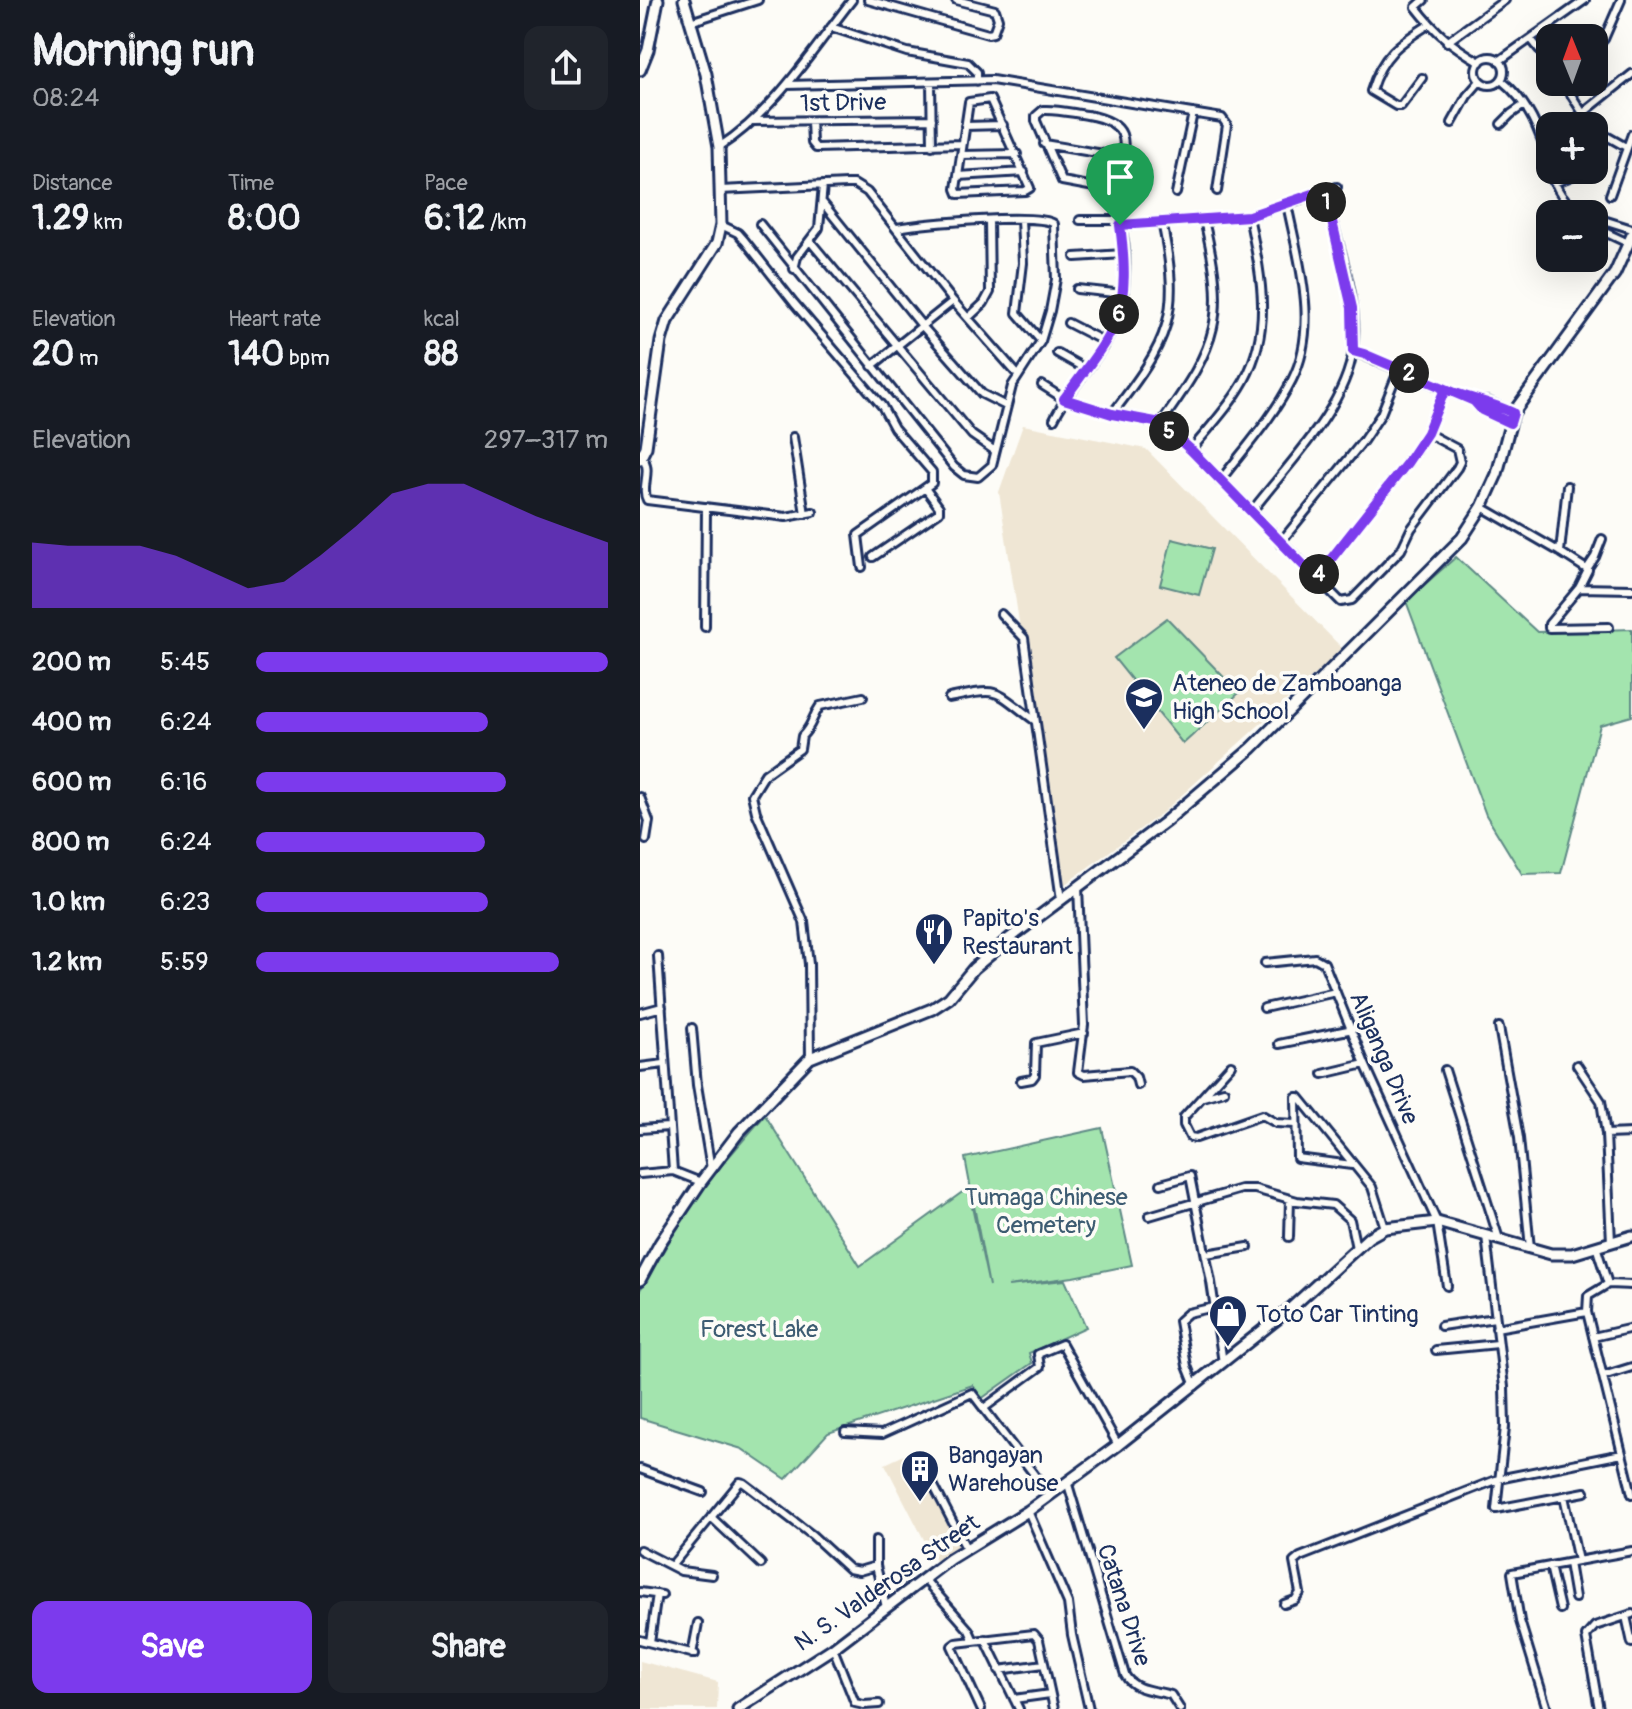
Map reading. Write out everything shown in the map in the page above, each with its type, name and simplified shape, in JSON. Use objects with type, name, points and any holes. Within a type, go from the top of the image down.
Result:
[{"type":"street","points":[[640,70],[648,50],[658,0]]},
{"type":"street","points":[[684,0],[706,74],[719,147],[721,225],[717,243],[667,321],[661,341],[646,447],[641,458],[647,467],[645,499],[786,517],[809,513],[793,437]]},
{"type":"street","points":[[690,22],[758,0]]},
{"type":"street","points":[[719,147],[740,135],[787,85],[852,0]]},
{"type":"street","points":[[868,0],[993,33],[998,19],[995,10],[956,0]]},
{"type":"street","points":[[1424,0],[1416,7],[1430,24],[1447,42],[1480,62]]},
{"type":"street","points":[[1447,42],[1505,0]]},
{"type":"street","points":[[1608,30],[1621,0]]},
{"type":"street","points":[[1499,61],[1582,1]]},
{"type":"street","points":[[1422,78],[1401,106],[1371,91],[1388,53],[1430,24]]},
{"type":"street","points":[[831,27],[907,52],[968,63],[977,72],[977,81]]},
{"type":"street","points":[[1531,39],[1536,45]]},
{"type":"street","points":[[1487,58],[1499,61],[1504,68],[1501,80],[1488,85],[1480,81],[1476,74],[1480,62],[1487,58]]},
{"type":"street","points":[[1584,112],[1632,74]]},
{"type":"street","points":[[787,85],[992,80],[1222,118],[1227,122],[1217,191]]},
{"type":"street","points":[[1501,80],[1514,91],[1536,124]]},
{"type":"street","points":[[1452,123],[1467,96],[1480,81]]},
{"type":"street","points":[[931,83],[932,146]]},
{"type":"street","points":[[990,99],[1030,186],[1025,191],[959,194],[956,189],[965,126],[969,101],[990,99]]},
{"type":"street","points":[[1501,124],[1524,105]]},
{"type":"street","points":[[1054,419],[1064,399],[1117,323],[1124,294],[1124,254],[1116,191],[1124,138],[1121,129],[1106,119],[1043,110],[1036,116],[1044,144],[1062,181],[1116,191]]},
{"type":"street","points":[[1176,193],[1193,113]]},
{"type":"street","name":"1st Drive","points":[[753,121],[932,119]]},
{"type":"street","points":[[811,121],[812,143],[816,148],[962,144]]},
{"type":"street","points":[[965,126],[1003,125]]},
{"type":"street","points":[[1610,195],[1632,134]]},
{"type":"street","points":[[1608,136],[1626,147]]},
{"type":"street","points":[[1044,144],[1121,157]]},
{"type":"street","points":[[961,155],[1017,154]]},
{"type":"street","points":[[958,176],[1024,172]]},
{"type":"street","points":[[794,269],[797,257],[819,228],[823,185]]},
{"type":"street","points":[[720,190],[860,186],[953,301],[1018,375]]},
{"type":"street","points":[[1080,220],[1162,222],[1249,216],[1337,187]]},
{"type":"street","points":[[1252,511],[1328,413],[1353,351],[1352,308],[1328,204],[1313,194]]},
{"type":"street","points":[[822,202],[923,327],[982,394],[1006,406]]},
{"type":"street","points":[[1220,481],[1280,402],[1301,356],[1305,333],[1304,295],[1287,204]]},
{"type":"street","points":[[1191,450],[1243,383],[1259,342],[1263,299],[1249,216]]},
{"type":"street","points":[[760,224],[954,467],[964,475],[978,477],[992,465],[1006,406],[1018,375],[1041,341],[1055,294],[1055,230],[1050,220],[1021,219],[897,228]]},
{"type":"street","points":[[1021,219],[1023,263],[1017,313],[1041,341]]},
{"type":"street","points":[[968,318],[984,303],[990,292],[989,220]]},
{"type":"street","points":[[1161,423],[1200,365],[1214,325],[1215,268],[1204,220]]},
{"type":"street","points":[[1608,221],[1632,229]]},
{"type":"street","points":[[1112,414],[1152,359],[1164,334],[1172,289],[1172,266],[1162,222]]},
{"type":"street","points":[[721,225],[738,233],[882,406],[894,428],[932,472],[932,483],[858,535],[862,567]]},
{"type":"street","points":[[640,1280],[660,1243],[739,1132],[810,1058],[941,1004],[974,968],[1165,822],[1252,748],[1462,538],[1482,507],[1497,474],[1512,418],[1615,273],[1630,239],[1608,232]]},
{"type":"street","points":[[810,241],[972,435],[995,451]]},
{"type":"street","points":[[1075,257],[1124,254]]},
{"type":"street","points":[[1077,289],[1124,294]]},
{"type":"street","points":[[872,366],[953,301]]},
{"type":"street","points":[[1068,323],[1105,342]]},
{"type":"street","points":[[1353,351],[1474,401],[1482,410],[1512,418]]},
{"type":"street","points":[[1057,353],[1087,370]]},
{"type":"street","points":[[1280,543],[1363,441],[1381,414],[1399,369]]},
{"type":"street","points":[[1042,385],[1064,399],[1112,414],[1161,423],[1341,602],[1348,602],[1401,550],[1411,529],[1460,462],[1457,449],[1427,433]]},
{"type":"street","points":[[1316,578],[1407,463],[1427,433],[1445,389]]},
{"type":"street","points":[[1560,552],[1567,486]]},
{"type":"street","points":[[873,557],[939,512],[939,507],[925,488]]},
{"type":"street","points":[[705,627],[706,507]]},
{"type":"street","points":[[1482,507],[1587,569]]},
{"type":"street","points":[[1602,539],[1579,588],[1548,627],[1609,627]]},
{"type":"street","points":[[1579,588],[1632,589]]},
{"type":"street","points":[[1001,614],[1024,638],[1061,900]]},
{"type":"street","points":[[949,698],[994,691],[1034,720]]},
{"type":"street","points":[[810,1058],[809,964],[804,922],[756,812],[752,795],[765,774],[800,749],[802,736],[812,727],[814,715],[820,706],[863,697]]},
{"type":"street","points":[[640,797],[649,821],[646,840]]},
{"type":"street","points":[[1078,887],[1084,1033],[1078,1067],[1080,1074],[1130,1071],[1138,1085]]},
{"type":"street","points":[[658,956],[673,1171]]},
{"type":"street","name":"Aliganga Drive","points":[[1265,963],[1318,958],[1324,963],[1365,1064],[1437,1222],[1447,1286]]},
{"type":"street","points":[[1264,1008],[1336,992]]},
{"type":"street","points":[[640,1013],[662,1007]]},
{"type":"street","points":[[1499,1027],[1519,1138],[1530,1248]]},
{"type":"street","points":[[692,1028],[697,1085],[711,1169]]},
{"type":"street","points":[[1279,1044],[1353,1029]]},
{"type":"street","points":[[1021,1081],[1032,1079],[1035,1075],[1036,1043],[1084,1033]]},
{"type":"street","points":[[640,1067],[664,1064]]},
{"type":"street","points":[[1323,1074],[1365,1064]]},
{"type":"street","points":[[1231,1065],[1184,1117],[1190,1137],[1196,1138],[1262,1115],[1276,1123],[1295,1124]]},
{"type":"street","points":[[1577,1065],[1601,1101],[1606,1134],[1611,1242]]},
{"type":"street","points":[[1445,1070],[1499,1239]]},
{"type":"street","points":[[1203,1097],[1224,1091]]},
{"type":"street","points":[[1352,1165],[1297,1158],[1297,1096],[1372,1187],[1385,1228]]},
{"type":"street","points":[[640,1129],[668,1127]]},
{"type":"street","points":[[1606,1134],[1632,1133]]},
{"type":"street","points":[[640,1174],[673,1171],[701,1182]]},
{"type":"street","points":[[1161,1184],[1190,1176],[1223,1363]]},
{"type":"street","points":[[1149,1216],[1247,1189],[1333,1205],[1350,1220],[1356,1248]]},
{"type":"street","points":[[1289,1237],[1290,1199]]},
{"type":"street","name":"N. S. Valderosa Street","points":[[738,1709],[833,1648],[966,1548],[1028,1511],[1118,1445],[1291,1308],[1356,1248],[1385,1228],[1437,1222],[1551,1254],[1572,1254],[1632,1236]]},
{"type":"street","points":[[1486,1236],[1504,1387],[1505,1427],[1497,1510],[1585,1492]]},
{"type":"street","points":[[1596,1246],[1608,1284]]},
{"type":"street","points":[[1206,1254],[1248,1247]]},
{"type":"street","points":[[1632,1285],[1608,1284],[1588,1296],[1587,1312],[1632,1494]]},
{"type":"street","points":[[1195,1386],[1187,1366],[1179,1321],[1188,1313],[1214,1307]]},
{"type":"street","points":[[1496,1328],[1587,1312]]},
{"type":"street","points":[[1441,1326],[1495,1318]]},
{"type":"street","points":[[1593,1337],[1628,1329]]},
{"type":"street","points":[[984,1408],[1040,1367],[1038,1354],[1062,1344],[1118,1445]]},
{"type":"street","points":[[1436,1350],[1498,1344]]},
{"type":"street","points":[[1603,1376],[1632,1367]]},
{"type":"street","points":[[845,1432],[882,1434],[970,1393],[1049,1494]]},
{"type":"street","points":[[1284,1604],[1295,1600],[1300,1593],[1294,1562],[1300,1557],[1498,1479],[1622,1454]]},
{"type":"street","points":[[923,1465],[966,1548]]},
{"type":"street","points":[[640,1469],[703,1492]]},
{"type":"street","name":"Catana Drive","points":[[1066,1481],[1129,1683],[1171,1695],[1180,1709]]},
{"type":"street","points":[[672,1565],[736,1484],[744,1483],[812,1535],[849,1569],[859,1571],[876,1566]]},
{"type":"street","points":[[1564,1496],[1578,1561]]},
{"type":"street","points":[[1028,1511],[1068,1603],[1089,1709]]},
{"type":"street","points":[[711,1517],[761,1564]]},
{"type":"street","points":[[876,1540],[876,1566],[886,1607]]},
{"type":"street","points":[[640,1550],[692,1574],[712,1575]]},
{"type":"street","points":[[1547,1709],[1520,1621],[1512,1573],[1632,1551]]},
{"type":"street","points":[[1569,1563],[1575,1598]]},
{"type":"street","points":[[1550,1566],[1560,1609]]},
{"type":"street","points":[[924,1579],[969,1630],[974,1641]]},
{"type":"street","points":[[640,1592],[659,1595],[650,1642]]},
{"type":"street","points":[[1599,1709],[1586,1636],[1595,1626],[1629,1615],[1632,1643]]},
{"type":"street","points":[[640,1640],[694,1654],[698,1623]]},
{"type":"street","points":[[981,1709],[952,1648],[956,1643],[1037,1635],[1054,1709]]},
{"type":"street","points":[[985,1639],[1019,1709]]},
{"type":"street","points":[[833,1648],[855,1703],[879,1704]]},
{"type":"street","points":[[999,1670],[1044,1664]]},
{"type":"street","points":[[1014,1699],[1050,1694]]},
{"type":"shaded area","name":"Ateneo de Zamboanga High School","points":[[1023,425],[1146,449],[1343,649],[1162,813],[1060,888],[999,492]]},
{"type":"shaded area","points":[[913,1451],[962,1545],[935,1561],[885,1464]]},
{"type":"shaded area","points":[[640,1661],[718,1682],[717,1709],[640,1709]]},
{"type":"green space","points":[[1172,539],[1212,549],[1199,595],[1160,585]]},
{"type":"green space","points":[[1456,557],[1537,632],[1632,629],[1632,716],[1600,725],[1561,873],[1522,874],[1486,815],[1406,601]]},
{"type":"green space","points":[[1167,618],[1239,693],[1183,744],[1114,658]]},
{"type":"green space","name":"Forest Lake","points":[[765,1115],[860,1266],[968,1188],[989,1286],[965,1158],[1102,1128],[1132,1265],[1008,1286],[1065,1280],[1086,1327],[1029,1353],[1032,1363],[981,1399],[973,1385],[828,1433],[786,1479],[742,1449],[640,1418],[640,1290],[700,1190]]},
{"type":"place","name":"Ateneo de Zamboanga High School","points":[[1144,731]]},
{"type":"place","name":"Papito's Restaurant","points":[[934,966]]},
{"type":"place","name":"Toto Car Tinting","points":[[1228,1348]]},
{"type":"place","name":"Bangayan Warehouse","points":[[920,1503]]},
{"type":"route","points":[[1120,225],[1125,268],[1124,294],[1117,323],[1095,360],[1064,399],[1112,414],[1161,423],[1316,578],[1407,463],[1427,433],[1445,389],[1474,401],[1487,401],[1513,413],[1510,423],[1482,410],[1474,401],[1364,354],[1353,351],[1349,289],[1328,204],[1321,198],[1313,194],[1249,216],[1120,225]]},
{"type":"park label","name":"Tumaga Chinese Cemetery","points":[[1046,1211]]}]
